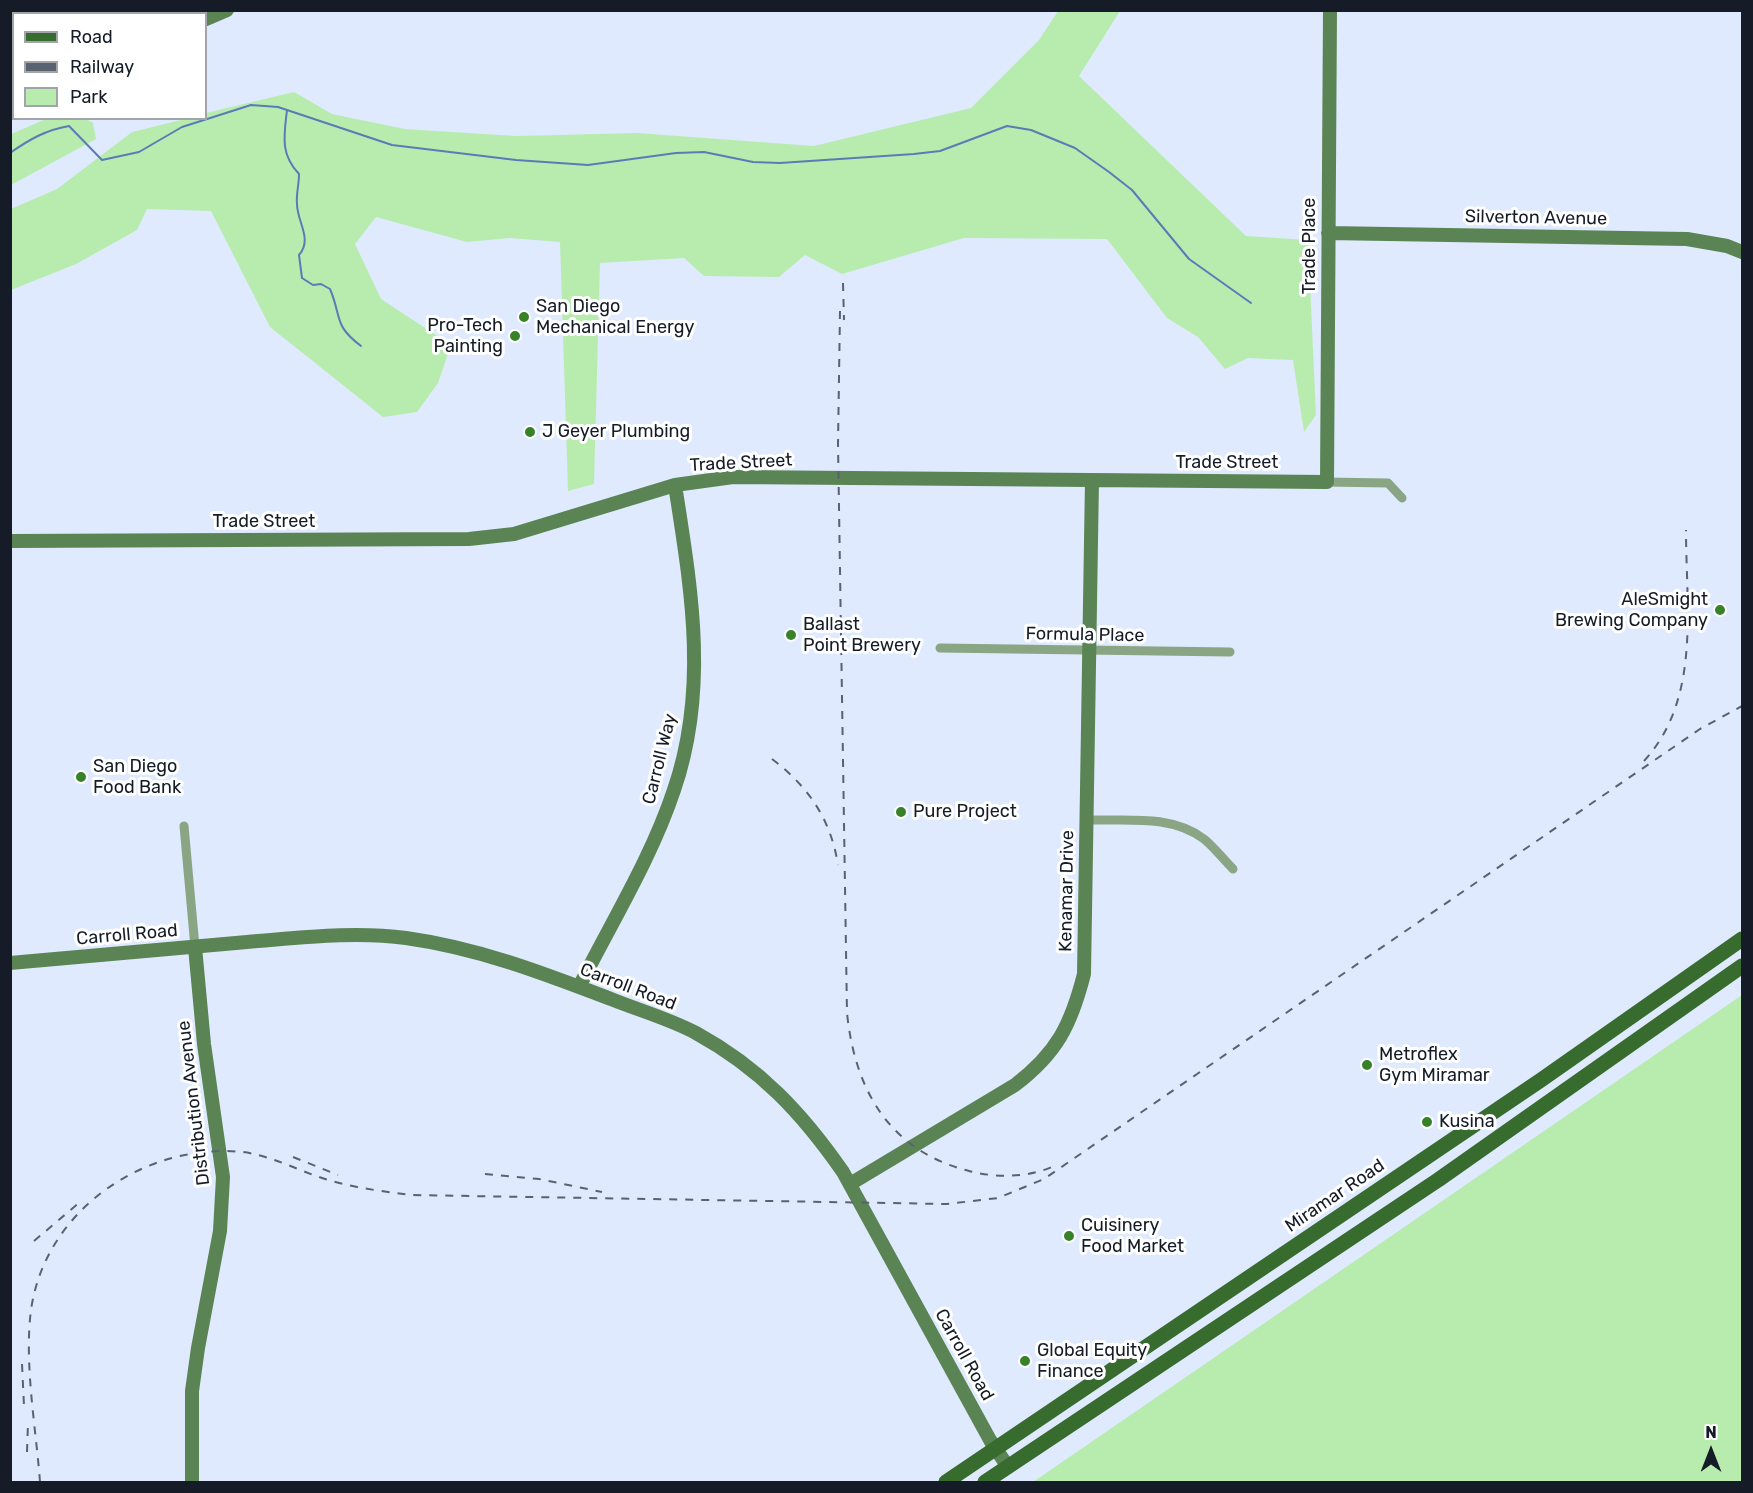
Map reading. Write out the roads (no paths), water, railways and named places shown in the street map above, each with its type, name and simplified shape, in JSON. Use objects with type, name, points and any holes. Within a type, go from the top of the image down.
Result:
[{"type":"main road","name":"Miramar Road","points":[[946,1482],[1534,1085],[1743,939]]},
{"type":"main road","points":[[985,1482],[1438,1180],[1743,966]]},
{"type":"street","points":[[207,19],[227,10]]},
{"type":"street","name":"Trade Place","points":[[1327,482],[1330,10]]},
{"type":"street","name":"Silverton Avenue","points":[[1328,233],[1687,239],[1727,246],[1743,252]]},
{"type":"street","name":"Trade Street","points":[[10,541],[469,539],[523,532],[675,485],[734,477],[1388,483],[1402,498]]},
{"type":"street","name":"Kenamar Drive","points":[[850,1184],[1016,1085],[1039,1067],[1060,1042],[1075,1011],[1084,974],[1092,480]]},
{"type":"street","name":"Carroll Way","points":[[579,987],[660,828],[675,789],[688,736],[695,663],[694,604],[675,485]]},
{"type":"street","name":"Formula Place","points":[[940,648],[1088,652],[1230,652]]},
{"type":"street","points":[[1087,820],[1164,822],[1184,827],[1203,839],[1233,869]]},
{"type":"street","name":"Distribution Avenue","points":[[184,826],[204,1044],[224,1177],[220,1231],[192,1391],[192,1482]]},
{"type":"street","name":"Carroll Road","points":[[10,963],[328,936],[404,938],[462,947],[501,958],[694,1032],[732,1055],[764,1079],[797,1110],[816,1133],[850,1184],[995,1448],[1008,1467]]},
{"type":"waterway","points":[[207,119],[251,105],[278,107],[392,145],[516,160],[588,165],[676,153],[704,152],[753,162],[780,163],[914,154],[940,151],[1007,126],[1031,130],[1075,148],[1132,190],[1189,259],[1251,303]]},
{"type":"waterway","points":[[287,110],[284,136],[286,152],[299,174],[297,204],[305,237],[305,243],[299,255],[302,278],[313,285],[321,284],[330,289],[342,326],[361,346]]},
{"type":"waterway","points":[[10,153],[38,136],[69,126],[102,160],[139,152],[182,127],[204,120]]},
{"type":"railway","points":[[843,283],[844,320]]},
{"type":"railway","points":[[840,311],[838,444],[847,1013],[851,1041],[858,1068],[881,1114],[898,1133],[918,1149],[941,1162],[990,1175],[1023,1175],[1054,1166]]},
{"type":"railway","points":[[1644,761],[1662,736],[1675,710],[1682,681],[1688,621],[1686,530]]},
{"type":"railway","points":[[40,1482],[29,1352],[31,1310],[40,1274],[56,1242],[78,1213],[106,1190],[137,1171],[170,1158],[206,1152],[243,1152],[274,1160],[336,1182],[410,1195],[947,1204],[998,1198],[1044,1179],[1700,729],[1742,706]]},
{"type":"railway","points":[[772,759],[797,781],[816,806],[830,833],[838,865]]},
{"type":"railway","points":[[293,1157],[338,1175]]},
{"type":"railway","points":[[485,1174],[539,1179],[602,1192]]},
{"type":"railway","points":[[34,1241],[80,1202]]},
{"type":"railway","points":[[22,1364],[24,1406]]},
{"type":"railway","points":[[27,1452],[28,1423]]},
{"type":"place","name":"San Diego Mechanical Energy","points":[[524,317]]},
{"type":"place","name":"Pro-Tech Painting","points":[[515,336]]},
{"type":"place","name":"J Geyer Plumbing","points":[[530,432]]},
{"type":"place","name":"AleSmight Brewing Company","points":[[1720,610]]},
{"type":"place","name":"Ballast Point Brewery","points":[[791,635]]},
{"type":"place","name":"San Diego Food Bank","points":[[81,777]]},
{"type":"place","name":"Pure Project","points":[[901,812]]},
{"type":"place","name":"Metroflex Gym Miramar","points":[[1367,1065]]},
{"type":"place","name":"Kusina","points":[[1427,1122]]},
{"type":"place","name":"Cuisinery Food Market","points":[[1069,1236]]},
{"type":"place","name":"Global Equity Finance","points":[[1025,1361]]}]
